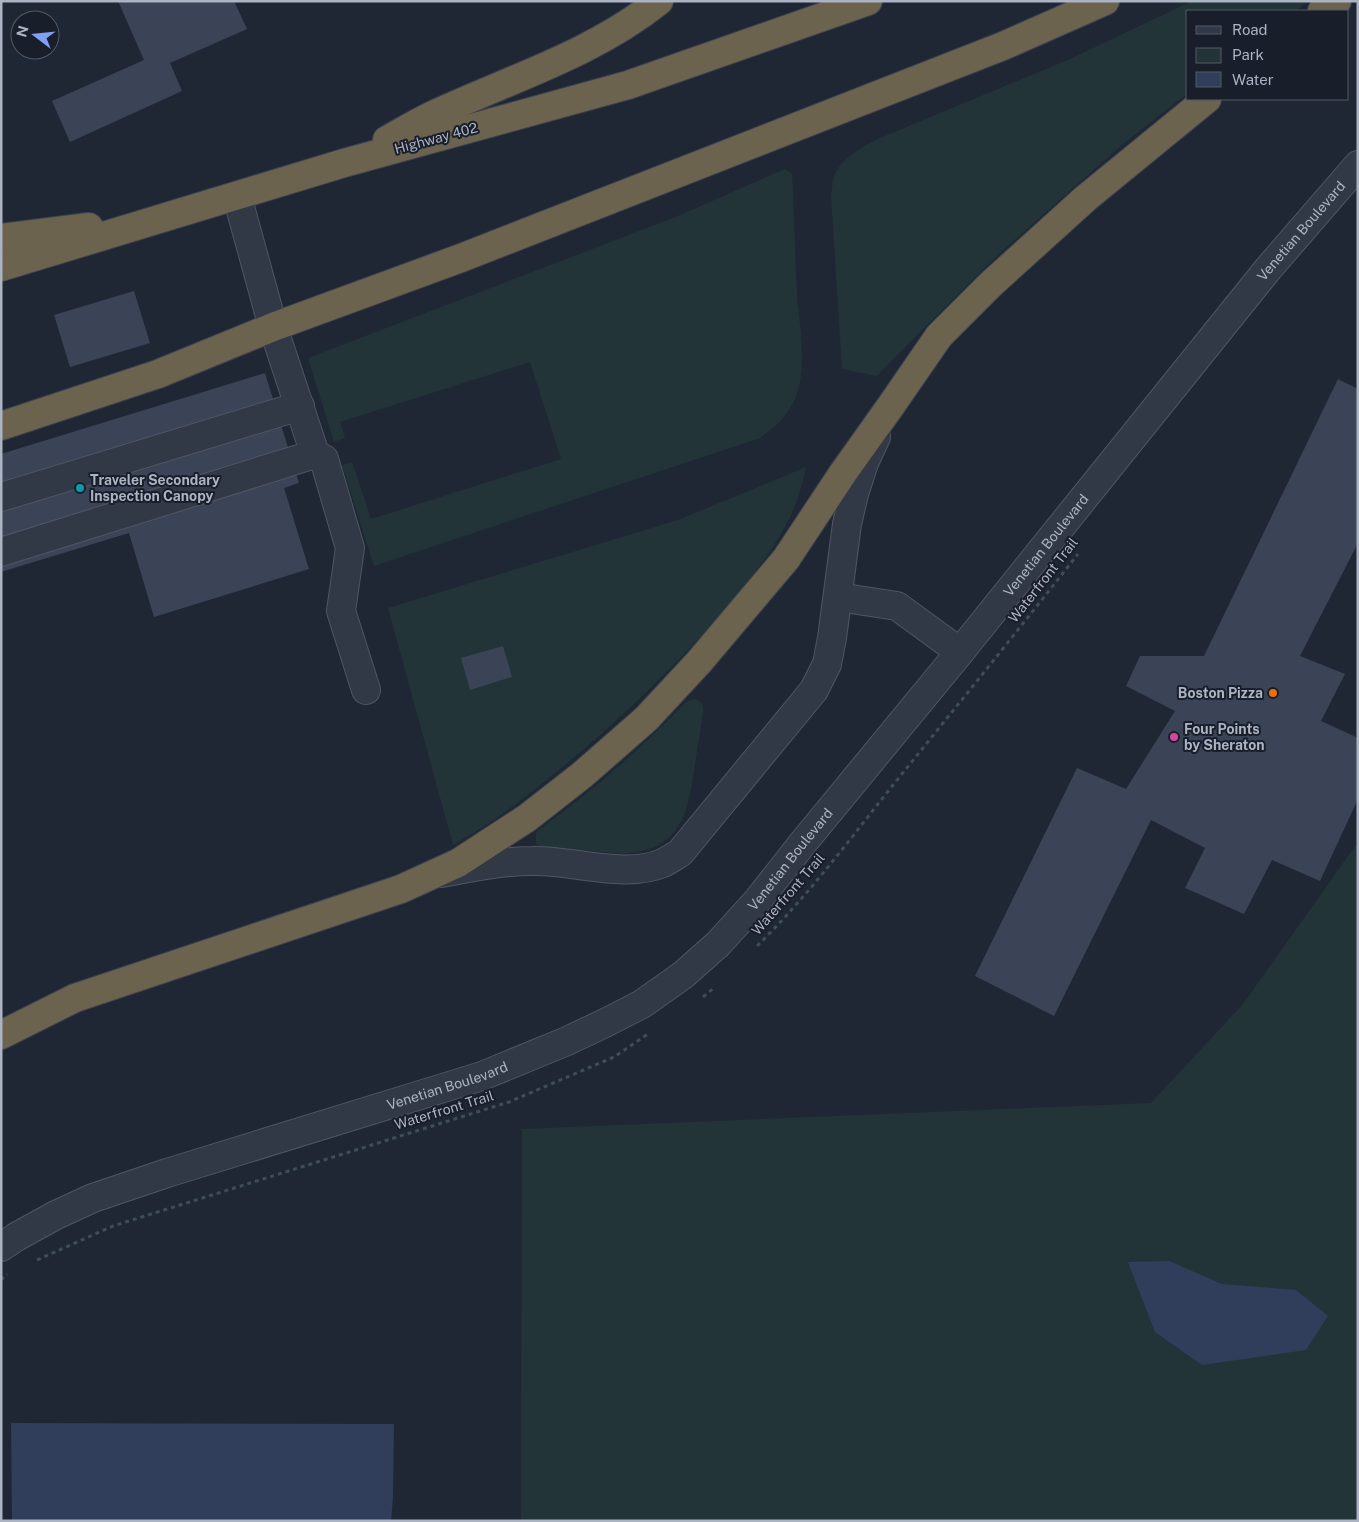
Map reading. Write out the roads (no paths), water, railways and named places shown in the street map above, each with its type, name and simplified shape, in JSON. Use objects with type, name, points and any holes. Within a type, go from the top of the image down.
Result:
[{"type":"highway","points":[[344,163],[433,115],[566,58],[638,18],[659,1]]},
{"type":"highway","name":"Highway 402","points":[[1,267],[344,163],[628,85],[868,1]]},
{"type":"highway","points":[[1,426],[158,374],[273,327],[461,258],[1002,46],[1105,1]]},
{"type":"highway","points":[[1324,10],[1337,1]]},
{"type":"highway","points":[[1,1036],[75,998],[401,889],[458,863],[527,818],[582,775],[646,719],[699,662],[786,559],[843,473],[939,336],[991,284],[1086,198],[1206,100]]},
{"type":"highway","points":[[8,238],[175,215]]},
{"type":"street","name":"Venetian Boulevard","points":[[7,1259],[16,1237],[56,1215],[93,1198],[167,1173],[482,1076],[567,1041],[642,1004],[690,969],[718,944],[758,900],[1268,269],[1358,166]]},
{"type":"street","points":[[238,196],[273,327],[315,454],[324,459],[350,548],[341,611],[366,690]]},
{"type":"street","points":[[1,497],[300,406]]},
{"type":"street","points":[[430,876],[491,864],[535,861],[615,869],[642,868],[663,863],[680,853],[814,690],[827,664],[847,524],[854,494],[864,463],[890,407]]},
{"type":"street","points":[[1,552],[315,454]]},
{"type":"street","points":[[838,597],[897,606],[960,652]]},
{"type":"water","points":[[1169,1261],[1222,1284],[1296,1290],[1328,1316],[1306,1350],[1202,1365],[1155,1332],[1128,1262]]},
{"type":"water","points":[[11,1423],[394,1424],[391,1521],[12,1521]]},
{"type":"place","name":"Traveler Secondary Inspection Canopy","points":[[80,488]]},
{"type":"place","name":"Boston Pizza","points":[[1273,693]]},
{"type":"place","name":"Four Points by Sheraton","points":[[1174,737]]}]
